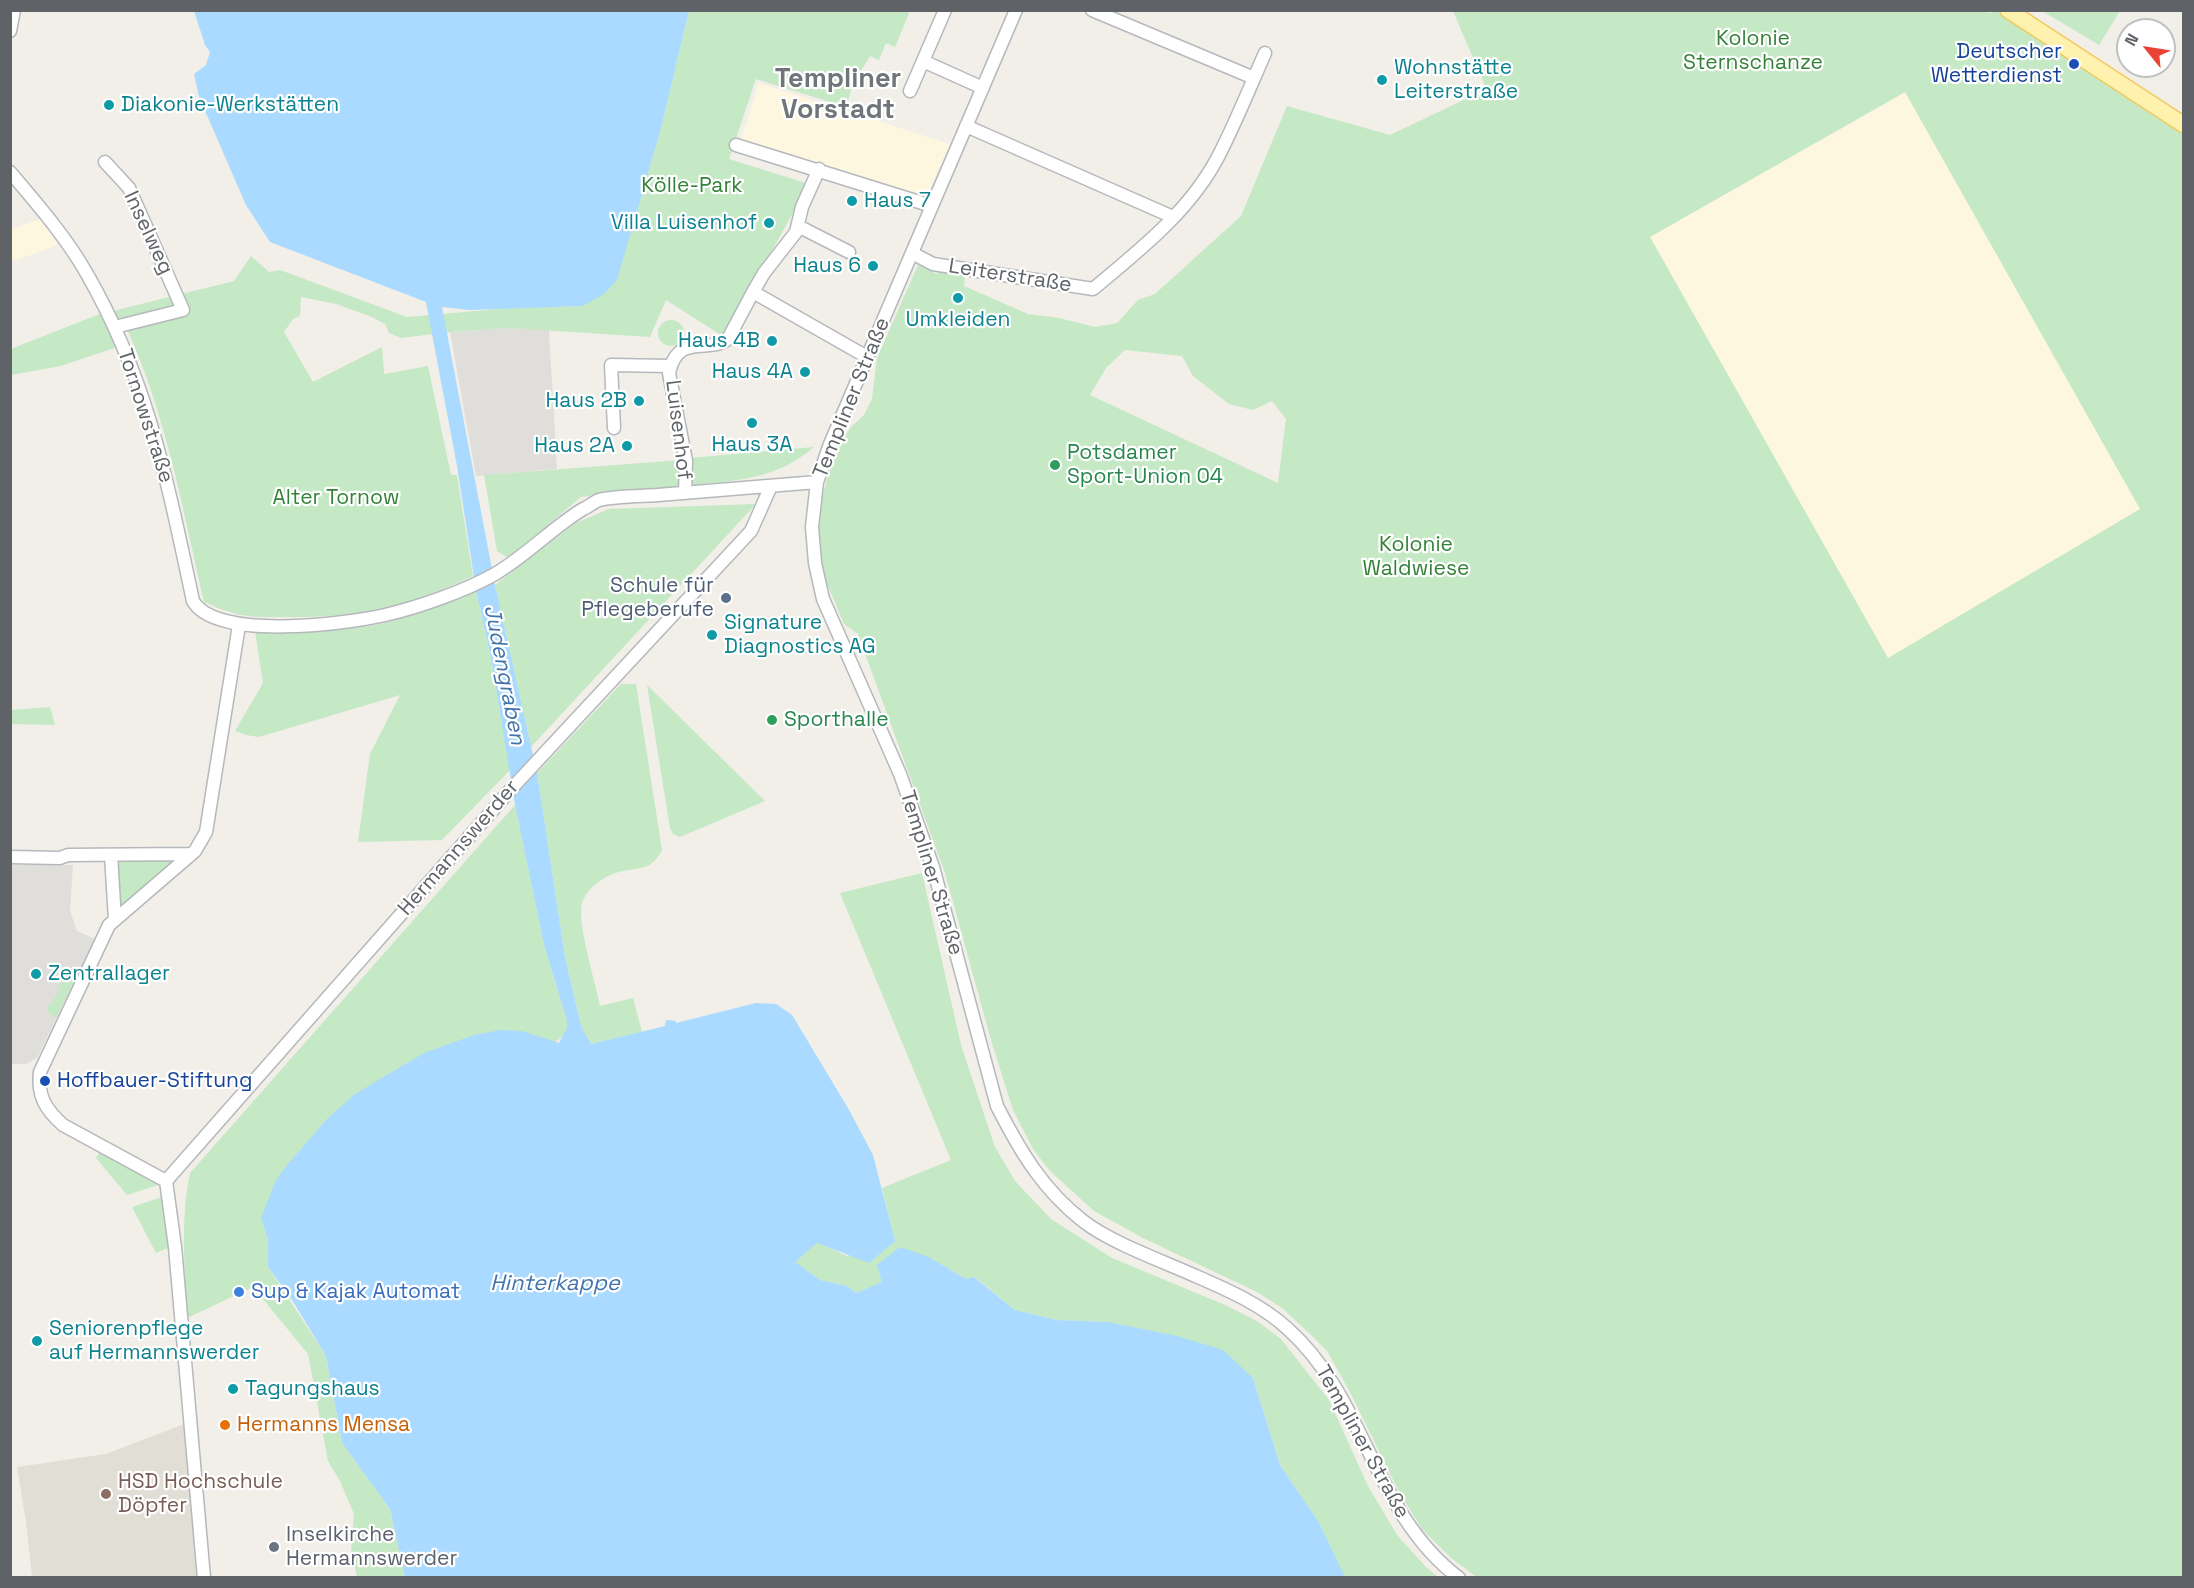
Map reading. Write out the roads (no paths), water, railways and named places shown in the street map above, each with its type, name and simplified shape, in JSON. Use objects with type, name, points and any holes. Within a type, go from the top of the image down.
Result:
[{"type":"main road","points":[[2008,10],[2184,124]]},
{"type":"street","points":[[10,31],[14,10]]},
{"type":"street","points":[[910,91],[945,10]]},
{"type":"street","name":"Templiner Straße","points":[[1017,10],[830,444],[817,482],[813,527],[815,563],[823,598],[904,786],[937,879],[997,1106],[1034,1172],[1084,1222],[1118,1241],[1263,1309],[1288,1329],[1325,1370],[1339,1392],[1398,1511],[1415,1536],[1459,1578]]},
{"type":"street","points":[[1092,10],[1254,78]]},
{"type":"street","name":"Leiterstraße","points":[[912,254],[933,264],[1093,289],[1143,248],[1196,190],[1219,156],[1265,53]]},
{"type":"street","points":[[923,61],[983,88]]},
{"type":"street","points":[[966,126],[1173,217]]},
{"type":"street","points":[[736,145],[932,206]]},
{"type":"street","name":"Inselweg","points":[[105,162],[129,188],[183,310],[115,327]]},
{"type":"street","name":"Luisenhof","points":[[685,493],[686,461],[669,373],[670,366],[676,357],[687,348],[694,345],[724,342],[728,339],[764,273],[798,226],[802,207],[819,169]]},
{"type":"street","name":"Tornowstraße","points":[[10,172],[53,223],[71,249],[115,327],[135,374],[151,424],[173,507],[193,601],[201,612],[239,625]]},
{"type":"street","points":[[798,226],[849,252]]},
{"type":"street","points":[[753,292],[867,357]]},
{"type":"street","name":"Luisenhof","points":[[614,428],[612,365],[670,366]]},
{"type":"street","points":[[204,1578],[175,1247],[166,1181],[63,1125],[49,1112],[40,1094],[39,1083],[43,1063],[108,926],[190,854],[206,832],[239,625],[289,626],[351,621],[410,608],[475,584],[494,574],[563,522],[600,500],[817,482]]},
{"type":"street","name":"Hermannswerder","points":[[166,1181],[513,787],[751,531],[771,486]]},
{"type":"street","points":[[10,857],[60,858],[68,855],[190,854]]},
{"type":"street","points":[[111,855],[115,920]]},
{"type":"water","name":"Hinterkappe","points":[[194,11],[689,11],[661,128],[617,280],[604,294],[583,306],[469,310],[442,307],[495,585],[537,773],[565,957],[581,1026],[591,1044],[665,1026],[666,1020],[676,1021],[676,1023],[756,1003],[776,1004],[792,1015],[848,1108],[873,1155],[895,1241],[869,1263],[817,1243],[795,1262],[820,1280],[847,1286],[856,1293],[882,1282],[877,1265],[900,1247],[929,1257],[966,1279],[974,1277],[1015,1310],[1056,1320],[1108,1322],[1177,1336],[1223,1350],[1253,1378],[1280,1465],[1318,1521],[1345,1577],[405,1577],[390,1509],[342,1443],[326,1356],[292,1300],[268,1267],[268,1239],[261,1218],[276,1180],[288,1164],[327,1119],[355,1094],[424,1053],[474,1035],[501,1030],[522,1031],[559,1043],[567,1027],[567,1021],[544,945],[515,805],[492,663],[476,590],[457,466],[426,302],[270,242],[246,205],[199,97],[194,74],[206,65],[210,52],[205,45]]},
{"type":"place","name":"Deutscher Wetterdienst","points":[[2074,64]]},
{"type":"place","name":"Wohnstätte Leiterstraße","points":[[1382,80]]},
{"type":"place","name":"Diakonie-Werkstätten","points":[[109,105]]},
{"type":"place","name":"Haus 7","points":[[852,201]]},
{"type":"place","name":"Villa Luisenhof","points":[[769,223]]},
{"type":"place","name":"Haus 6","points":[[873,266]]},
{"type":"place","name":"Umkleiden","points":[[958,298]]},
{"type":"place","name":"Haus 4B","points":[[772,341]]},
{"type":"place","name":"Haus 4A","points":[[805,372]]},
{"type":"place","name":"Haus 2B","points":[[639,401]]},
{"type":"place","name":"Haus 3A","points":[[752,423]]},
{"type":"place","name":"Haus 2A","points":[[627,446]]},
{"type":"place","name":"Potsdamer Sport-Union 04","points":[[1055,465]]},
{"type":"place","name":"Schule für Pflegeberufe","points":[[726,598]]},
{"type":"place","name":"Signature Diagnostics AG","points":[[712,635]]},
{"type":"place","name":"Sporthalle","points":[[772,720]]},
{"type":"place","name":"Zentrallager","points":[[36,974]]},
{"type":"place","name":"Hoffbauer-Stiftung","points":[[45,1081]]},
{"type":"place","name":"Sup & Kajak Automat","points":[[239,1292]]},
{"type":"place","name":"Seniorenpflege auf Hermannswerder","points":[[37,1341]]},
{"type":"place","name":"Tagungshaus","points":[[233,1389]]},
{"type":"place","name":"Hermanns Mensa","points":[[225,1425]]},
{"type":"place","name":"HSD Hochschule Döpfer","points":[[106,1494]]},
{"type":"place","name":"Inselkirche Hermannswerder","points":[[274,1547]]},
{"type":"district","name":"Templiner Vorstadt","points":[[838,96]]},
{"type":"park label","name":"Kolonie Sternschanze","points":[[1753,51]]},
{"type":"park label","name":"Kölle-Park","points":[[692,186]]},
{"type":"park label","name":"Alter Tornow","points":[[336,498]]},
{"type":"park label","name":"Kolonie Waldwiese","points":[[1416,557]]},
{"type":"water label","name":"Judengraben","points":[[504,675]]}]
